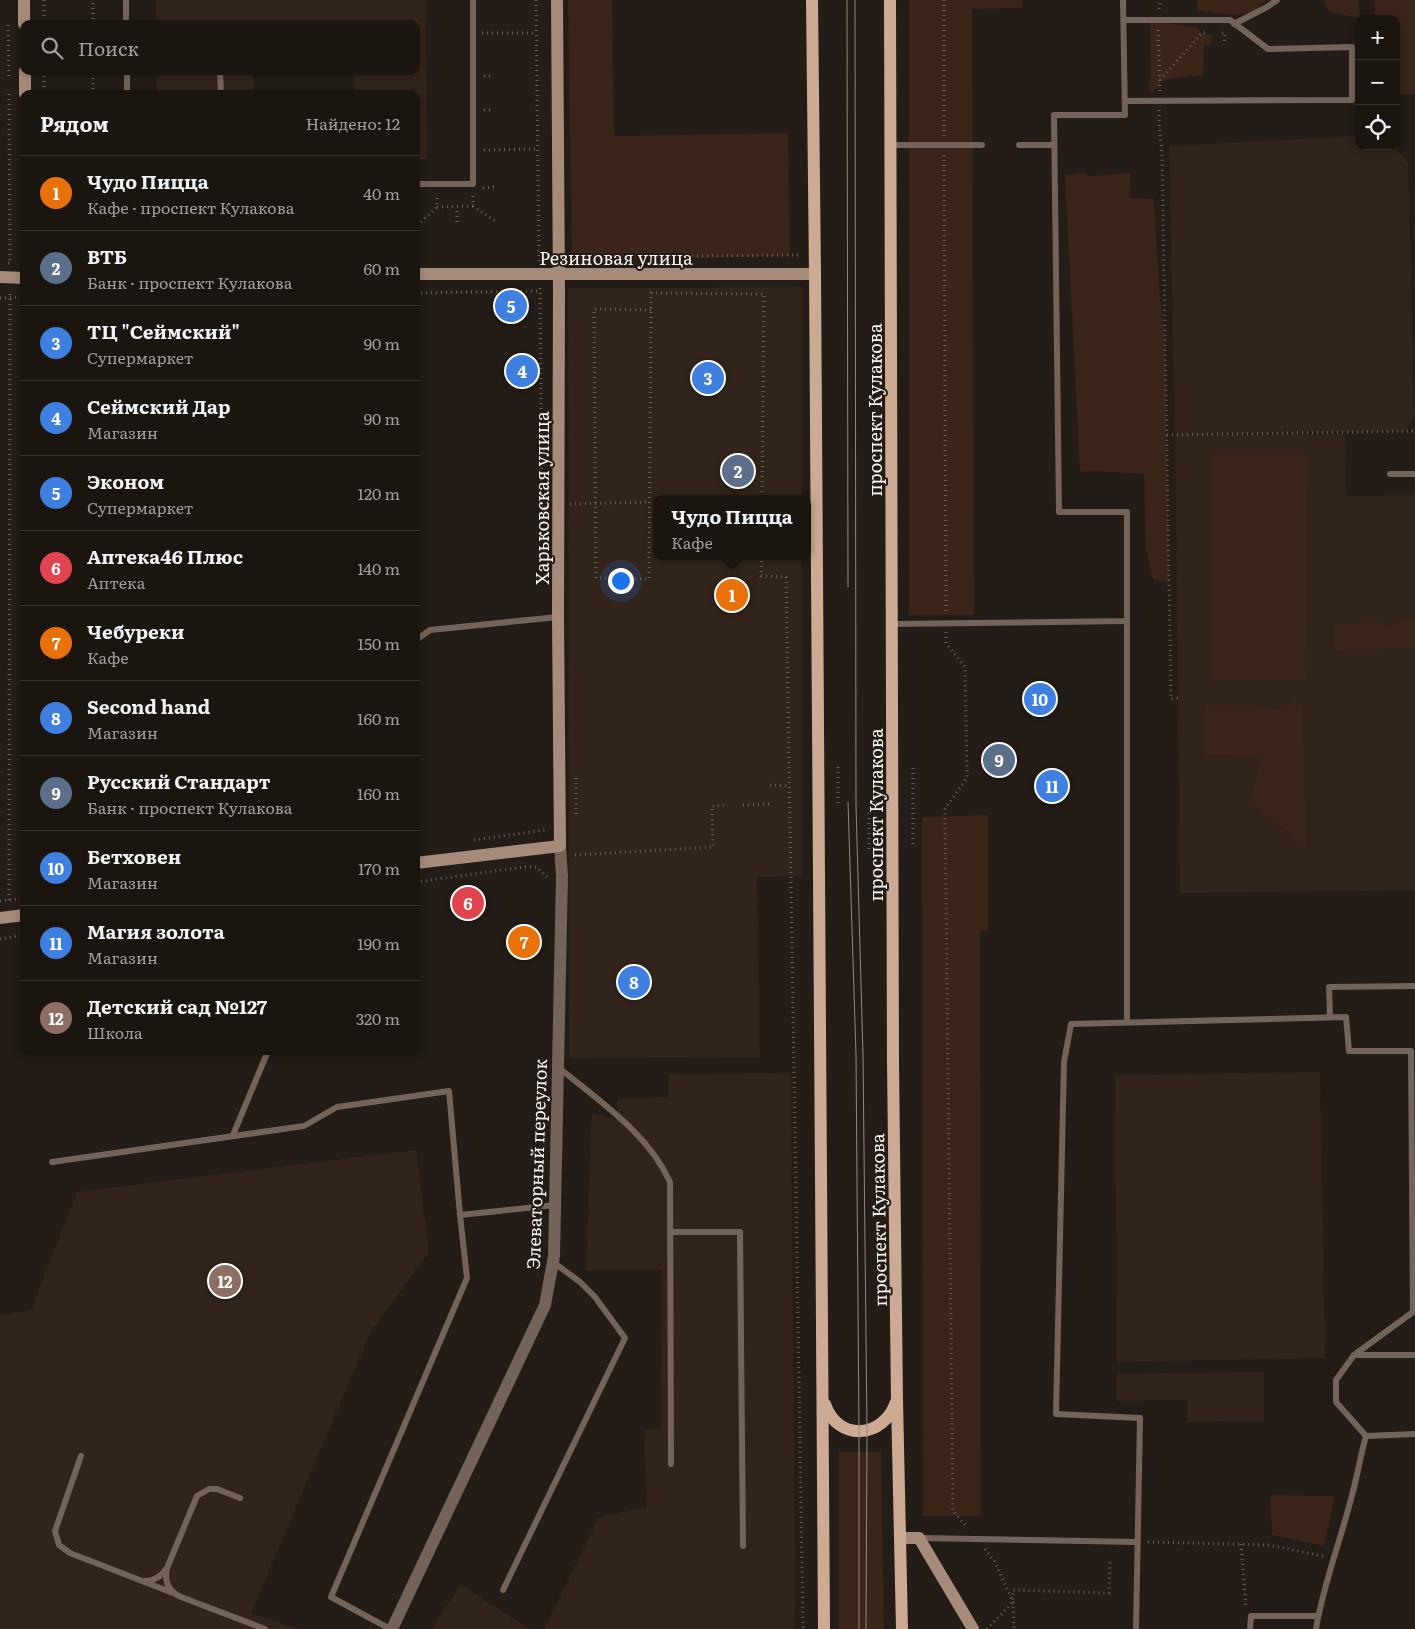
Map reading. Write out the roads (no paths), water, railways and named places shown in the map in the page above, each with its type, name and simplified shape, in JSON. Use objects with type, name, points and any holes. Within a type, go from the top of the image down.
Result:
[{"type":"main road","points":[[24,0],[24,20]]},
{"type":"main road","name":"Харьковская улица","points":[[557,0],[560,291],[558,618],[560,846]]},
{"type":"main road","points":[[812,0],[824,1400],[824,1629]]},
{"type":"main road","name":"проспект Кулакова","points":[[890,0],[893,1063],[902,1629]]},
{"type":"main road","points":[[25,75],[25,90]]},
{"type":"main road","points":[[5,274],[20,277]]},
{"type":"main road","name":"Резиновая улица","points":[[420,274],[815,274]]},
{"type":"main road","points":[[420,864],[560,846]]},
{"type":"main road","points":[[0,918],[20,916]]},
{"type":"main road","points":[[824,1400],[830,1415],[842,1426],[864,1431],[875,1428],[885,1421],[893,1411],[897,1400]]},
{"type":"main road","points":[[900,1538],[919,1538],[973,1629]]},
{"type":"street","name":"Элеваторный переулок","points":[[391,1629],[545,1306],[553,1262],[555,1205],[562,876],[560,846]]},
{"type":"lane","points":[[126,0],[126,20]]},
{"type":"lane","points":[[420,184],[473,184],[473,0]]},
{"type":"lane","points":[[1123,0],[1125,114],[1054,115],[1054,145],[1059,512],[1127,512],[1127,1022]]},
{"type":"lane","points":[[1234,24],[1267,7],[1276,0]]},
{"type":"lane","points":[[1124,20],[1230,20],[1268,49],[1352,47],[1352,100],[1125,101]]},
{"type":"lane","points":[[127,75],[127,90]]},
{"type":"lane","points":[[220,75],[221,90]]},
{"type":"lane","points":[[890,146],[982,145]]},
{"type":"lane","points":[[1019,145],[1054,145]]},
{"type":"lane","points":[[1390,474],[1415,474]]},
{"type":"lane","points":[[420,637],[430,630],[558,618]]},
{"type":"lane","points":[[892,624],[1127,621]]},
{"type":"lane","points":[[1330,1017],[1329,987],[1415,986]]},
{"type":"lane","points":[[1136,1629],[1140,1418],[1056,1414],[1064,1062],[1071,1024],[1346,1017],[1349,1050],[1412,1051],[1412,1312],[1354,1355],[1336,1380],[1336,1402],[1366,1436]]},
{"type":"lane","points":[[233,1135],[266,1055]]},
{"type":"lane","points":[[557,1067],[626,1124],[647,1144],[670,1182],[671,1464]]},
{"type":"lane","points":[[52,1162],[304,1126],[337,1107],[449,1092],[467,1278],[331,1597],[391,1629]]},
{"type":"lane","points":[[460,1215],[555,1205]]},
{"type":"lane","points":[[670,1232],[740,1232],[743,1546]]},
{"type":"lane","points":[[504,1590],[625,1338],[595,1297],[580,1282],[553,1262]]},
{"type":"lane","points":[[1354,1355],[1415,1355]]},
{"type":"lane","points":[[1366,1436],[1415,1434]]},
{"type":"lane","points":[[1316,1629],[1318,1616],[1352,1498],[1366,1436]]},
{"type":"lane","points":[[81,1456],[57,1523],[56,1538],[64,1550],[265,1629]]},
{"type":"lane","points":[[174,1594],[166,1582],[165,1575],[197,1496],[209,1489],[217,1489],[240,1498]]},
{"type":"lane","points":[[919,1538],[1138,1542]]},
{"type":"lane","points":[[138,1579],[151,1581],[163,1574],[167,1568]]},
{"type":"lane","points":[[1250,1629],[1251,1616],[1318,1616]]},
{"type":"tram line","points":[[847,0],[848,587]]},
{"type":"tram line","points":[[855,0],[856,806],[863,1055],[867,1430],[866,1629]]},
{"type":"tram line","points":[[848,802],[856,1055],[859,1629]]},
{"type":"place","name":"Эконом","points":[[511,306]]},
{"type":"place","name":"Сеймский Дар","points":[[522,371]]},
{"type":"place","name":"ТЦ \"Сеймский\"","points":[[708,378]]},
{"type":"place","name":"ВТБ","points":[[738,471]]},
{"type":"place","name":"Чудо Пицца","points":[[732,595]]},
{"type":"place","name":"Бетховен","points":[[1040,699]]},
{"type":"place","name":"Русский Стандарт","points":[[999,760]]},
{"type":"place","name":"Магия золота","points":[[1052,786]]},
{"type":"place","name":"Аптека46 Плюс","points":[[468,903]]},
{"type":"place","name":"Чебуреки","points":[[524,942]]},
{"type":"place","name":"Second hand","points":[[634,982]]},
{"type":"place","name":"Детский сад №127","points":[[225,1281]]}]
